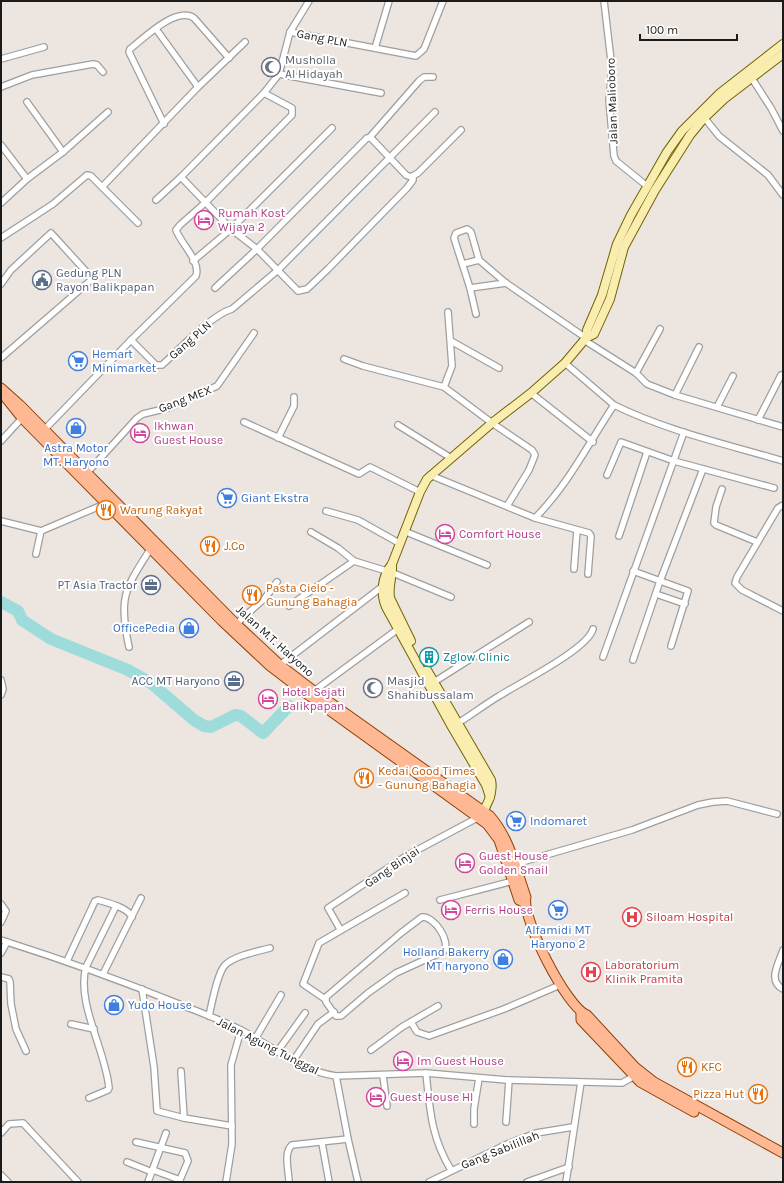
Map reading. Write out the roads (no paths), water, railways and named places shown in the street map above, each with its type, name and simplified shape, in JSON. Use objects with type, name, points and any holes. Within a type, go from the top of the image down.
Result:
[{"type":"main road","name":"Jalan M.T. Haryono","points":[[1,388],[236,624],[309,690]]},
{"type":"main road","name":"Jalan M.T. Haryono","points":[[1,392],[22,418],[227,625],[270,666],[309,690],[498,824],[504,834],[515,864],[526,898],[525,903],[534,933],[560,985],[581,1013],[587,1015],[650,1089],[674,1102],[728,1127],[734,1128],[783,1153]]},
{"type":"main road","name":"Jalan M.T. Haryono","points":[[482,814],[487,824],[499,840],[519,900],[525,903]]},
{"type":"street","points":[[290,32],[309,1]]},
{"type":"street","points":[[375,48],[389,1]]},
{"type":"street","name":"Gang PLN","points":[[156,200],[181,177],[264,93],[279,74],[290,32],[416,56],[419,55],[426,44],[443,1]]},
{"type":"street","name":"Jalan Malioboro","points":[[604,1],[612,69],[609,100],[614,156],[616,161],[648,186]]},
{"type":"street","points":[[164,124],[129,52],[131,48],[166,21],[180,15],[187,14],[194,18],[229,58]]},
{"type":"street","points":[[156,29],[198,88]]},
{"type":"street","points":[[102,187],[245,42]]},
{"type":"street","points":[[454,725],[434,682],[382,598],[383,586],[420,492],[430,475],[492,423],[531,393],[565,363],[585,339],[594,334],[610,299],[624,247],[676,155],[702,115],[748,71],[783,44]]},
{"type":"street","points":[[1,59],[44,47]]},
{"type":"street","points":[[585,339],[587,330],[602,295],[617,244],[667,152],[682,131],[783,54]]},
{"type":"street","points":[[1,87],[32,75],[93,64],[97,65],[103,72]]},
{"type":"street","points":[[279,74],[381,93]]},
{"type":"street","points":[[215,288],[257,249],[366,139],[370,137],[424,77],[433,77]]},
{"type":"street","points":[[751,77],[771,108],[783,131]]},
{"type":"street","points":[[44,430],[131,340],[196,276],[197,272],[193,261],[176,230],[206,202],[292,115],[292,108],[264,93]]},
{"type":"street","points":[[27,102],[63,152]]},
{"type":"street","points":[[1,203],[27,179],[63,152],[108,112]]},
{"type":"street","name":"Gang PLN","points":[[131,340],[156,365],[162,365],[205,326],[227,310],[232,309],[278,270],[390,159],[435,112]]},
{"type":"street","points":[[702,115],[719,136],[768,175],[783,195]]},
{"type":"street","points":[[193,261],[231,229],[332,128]]},
{"type":"street","points":[[370,137],[406,175],[412,176],[418,173],[461,130]]},
{"type":"street","points":[[1,145],[27,179]]},
{"type":"street","points":[[1,238],[53,204],[84,176],[90,175],[138,224]]},
{"type":"street","points":[[181,177],[231,229],[257,249],[298,291],[307,289],[407,188],[413,180],[412,176]]},
{"type":"street","points":[[476,314],[470,288],[454,238],[456,233],[466,229],[471,232],[479,260],[506,284],[636,373],[648,384],[676,395],[783,427]]},
{"type":"street","points":[[1,284],[10,270],[51,233],[91,277],[90,281],[1,357]]},
{"type":"street","points":[[463,264],[479,260]]},
{"type":"street","points":[[470,288],[506,284]]},
{"type":"street","points":[[444,387],[452,366],[448,312]]},
{"type":"street","points":[[636,373],[660,329]]},
{"type":"street","name":"Gang MEX","points":[[87,473],[137,418],[143,414],[168,408],[217,386],[254,332]]},
{"type":"street","points":[[451,341],[499,368]]},
{"type":"street","points":[[676,395],[699,347]]},
{"type":"street","points":[[344,358],[363,366],[444,387],[534,452],[534,458],[529,470],[507,506]]},
{"type":"street","points":[[565,363],[614,405],[633,415],[684,432],[783,461]]},
{"type":"street","points":[[758,420],[781,375]]},
{"type":"street","points":[[717,408],[733,376]]},
{"type":"street","points":[[531,393],[593,442]]},
{"type":"street","points":[[278,438],[294,406],[294,397]]},
{"type":"street","points":[[535,518],[553,500],[593,442],[614,405]]},
{"type":"street","points":[[1,441],[22,418]]},
{"type":"street","points":[[244,422],[359,474],[368,468],[372,468],[420,492]]},
{"type":"street","points":[[398,425],[451,458]]},
{"type":"street","points":[[603,657],[684,432]]},
{"type":"street","points":[[607,475],[620,443],[674,461],[774,488]]},
{"type":"street","points":[[619,536],[647,452]]},
{"type":"street","points":[[633,660],[660,581],[703,469]]},
{"type":"street","points":[[430,475],[535,518],[589,533],[591,536],[588,574]]},
{"type":"street","points":[[722,489],[716,507],[714,523],[757,542]]},
{"type":"street","points":[[1,521],[41,531],[107,504]]},
{"type":"street","points":[[783,505],[778,508],[757,542],[736,577],[735,583],[742,590],[783,611]]},
{"type":"street","points":[[326,511],[358,520],[399,543]]},
{"type":"street","points":[[574,569],[577,530]]},
{"type":"street","points":[[36,554],[41,531]]},
{"type":"street","points":[[404,531],[487,565]]},
{"type":"street","points":[[311,532],[338,548],[356,562],[390,569],[451,597]]},
{"type":"street","points":[[129,647],[123,607],[125,593],[129,583],[151,548]]},
{"type":"street","points":[[290,606],[356,562]]},
{"type":"street","points":[[390,569],[389,591],[392,605],[401,628],[486,785],[490,797],[482,814]]},
{"type":"street","points":[[633,571],[687,590],[688,593],[671,646]]},
{"type":"street","points":[[236,624],[265,598],[277,582]]},
{"type":"street","points":[[280,665],[383,586]]},
{"type":"street","points":[[656,594],[684,604]]},
{"type":"street","points":[[434,682],[529,622]]},
{"type":"street","points":[[309,690],[401,628]]},
{"type":"street","points":[[454,725],[498,696],[543,671],[588,639],[593,629]]},
{"type":"street","points":[[1,680],[3,689],[1,695]]},
{"type":"street","points":[[515,864],[632,830],[698,805],[713,802],[727,801],[777,814]]},
{"type":"street","name":"Gang Binjai","points":[[340,930],[328,908],[406,856],[482,814]]},
{"type":"street","points":[[440,900],[513,881]]},
{"type":"street","points":[[325,1000],[328,995],[422,917],[427,917],[433,920],[445,940],[446,947],[444,951],[396,973],[338,1017],[325,1000],[305,986],[304,980],[319,943],[405,893]]},
{"type":"street","points":[[103,974],[141,898]]},
{"type":"street","points":[[68,961],[96,901],[98,900],[116,906],[130,913],[132,917]]},
{"type":"street","points":[[1,904],[6,911],[1,922]]},
{"type":"street","points":[[89,1098],[108,1090],[109,1088],[84,986],[86,967],[116,906]]},
{"type":"street","points":[[1,953],[4,941]]},
{"type":"street","name":"Jalan Agung Tunggal","points":[[4,941],[86,967],[209,1016],[240,1030],[294,1061],[322,1074],[336,1076],[383,1076],[426,1073],[509,1080],[622,1083],[638,1074]]},
{"type":"street","points":[[209,1016],[224,966],[243,955],[270,948]]},
{"type":"street","points":[[783,950],[774,977],[776,983],[783,988]]},
{"type":"street","points":[[1,977],[9,979],[11,1004],[16,1029],[26,1051]]},
{"type":"street","points":[[411,1022],[417,1032],[429,1036],[504,1009],[560,985]]},
{"type":"street","points":[[142,989],[154,1067],[157,1110],[184,1118],[232,1126]]},
{"type":"street","points":[[255,1039],[281,995]]},
{"type":"street","points":[[370,1050],[411,1022],[438,1006]]},
{"type":"street","points":[[294,1061],[318,1024],[334,1012]]},
{"type":"street","points":[[278,1052],[305,1013]]},
{"type":"street","points":[[71,1024],[94,1029]]},
{"type":"street","points":[[226,1182],[232,1152],[231,1065],[240,1030]]},
{"type":"street","points":[[181,1071],[184,1118]]},
{"type":"street","points":[[426,1073],[433,1129],[437,1143],[451,1170]]},
{"type":"street","points":[[336,1076],[358,1182]]},
{"type":"street","points":[[383,1076],[387,1106]]},
{"type":"street","points":[[474,1124],[474,1109],[479,1078]]},
{"type":"street","points":[[506,1122],[509,1080]]},
{"type":"street","points":[[566,1182],[580,1082]]},
{"type":"street","points":[[1,1133],[9,1124],[23,1123],[77,1182]]},
{"type":"street","name":"Gang Sabilillah","points":[[429,1182],[505,1145],[536,1133],[573,1127]]},
{"type":"street","points":[[148,1182],[166,1133]]},
{"type":"street","points":[[289,1182],[289,1147],[296,1144],[322,1143],[348,1139]]},
{"type":"street","points":[[127,1162],[180,1181],[188,1161],[185,1154],[136,1142]]},
{"type":"street","points":[[322,1143],[329,1182]]},
{"type":"street","points":[[527,1182],[569,1167]]},
{"type":"street","points":[[1,1175],[8,1182]]},
{"type":"waterway","points":[[1,602],[18,611],[22,620],[51,639],[128,670],[151,683],[194,720],[204,726],[211,727],[235,715],[241,716],[263,733],[289,706]]},
{"type":"place","name":"Musholla Al Hidayah","points":[[271,67]]},
{"type":"place","name":"Rumah Kost Wijaya 2","points":[[204,220]]},
{"type":"place","name":"Gedung PLN Rayon Balikpapan","points":[[42,280]]},
{"type":"place","name":"Hemart Minimarket","points":[[78,361]]},
{"type":"place","name":"Astra Motor MT. Haryono","points":[[76,428]]},
{"type":"place","name":"Ikhwan Guest House","points":[[140,433]]},
{"type":"place","name":"Giant Ekstra","points":[[227,498]]},
{"type":"place","name":"Warung Rakyat","points":[[106,510]]},
{"type":"place","name":"Comfort House","points":[[445,534]]},
{"type":"place","name":"J.Co","points":[[210,546]]},
{"type":"place","name":"PT Asia Tractor","points":[[151,585]]},
{"type":"place","name":"Pasta Cielo - Gunung Bahagia","points":[[252,595]]},
{"type":"place","name":"OfficePedia","points":[[189,628]]},
{"type":"place","name":"Zglow Clinic","points":[[429,657]]},
{"type":"place","name":"ACC MT Haryono","points":[[234,681]]},
{"type":"place","name":"Masjid Shahibussalam","points":[[373,688]]},
{"type":"place","name":"Hotel Sejati Balikpapan","points":[[268,699]]},
{"type":"place","name":"Kedai Good Times - Gunung Bahagia","points":[[364,778]]},
{"type":"place","name":"Indomaret","points":[[516,821]]},
{"type":"place","name":"Guest House Golden Snail","points":[[465,863]]},
{"type":"place","name":"Ferris House","points":[[451,910]]},
{"type":"place","name":"Alfamidi MT Haryono 2","points":[[558,910]]},
{"type":"place","name":"Siloam Hospital","points":[[632,917]]},
{"type":"place","name":"Holland Bakerry MT haryono","points":[[503,959]]},
{"type":"place","name":"Laboratorium Klinik Pramita","points":[[591,972]]},
{"type":"place","name":"Yudo House","points":[[114,1005]]},
{"type":"place","name":"Im Guest House","points":[[403,1061]]},
{"type":"place","name":"KFC","points":[[687,1067]]},
{"type":"place","name":"Pizza Hut","points":[[758,1094]]},
{"type":"place","name":"Guest House HI","points":[[376,1097]]}]
